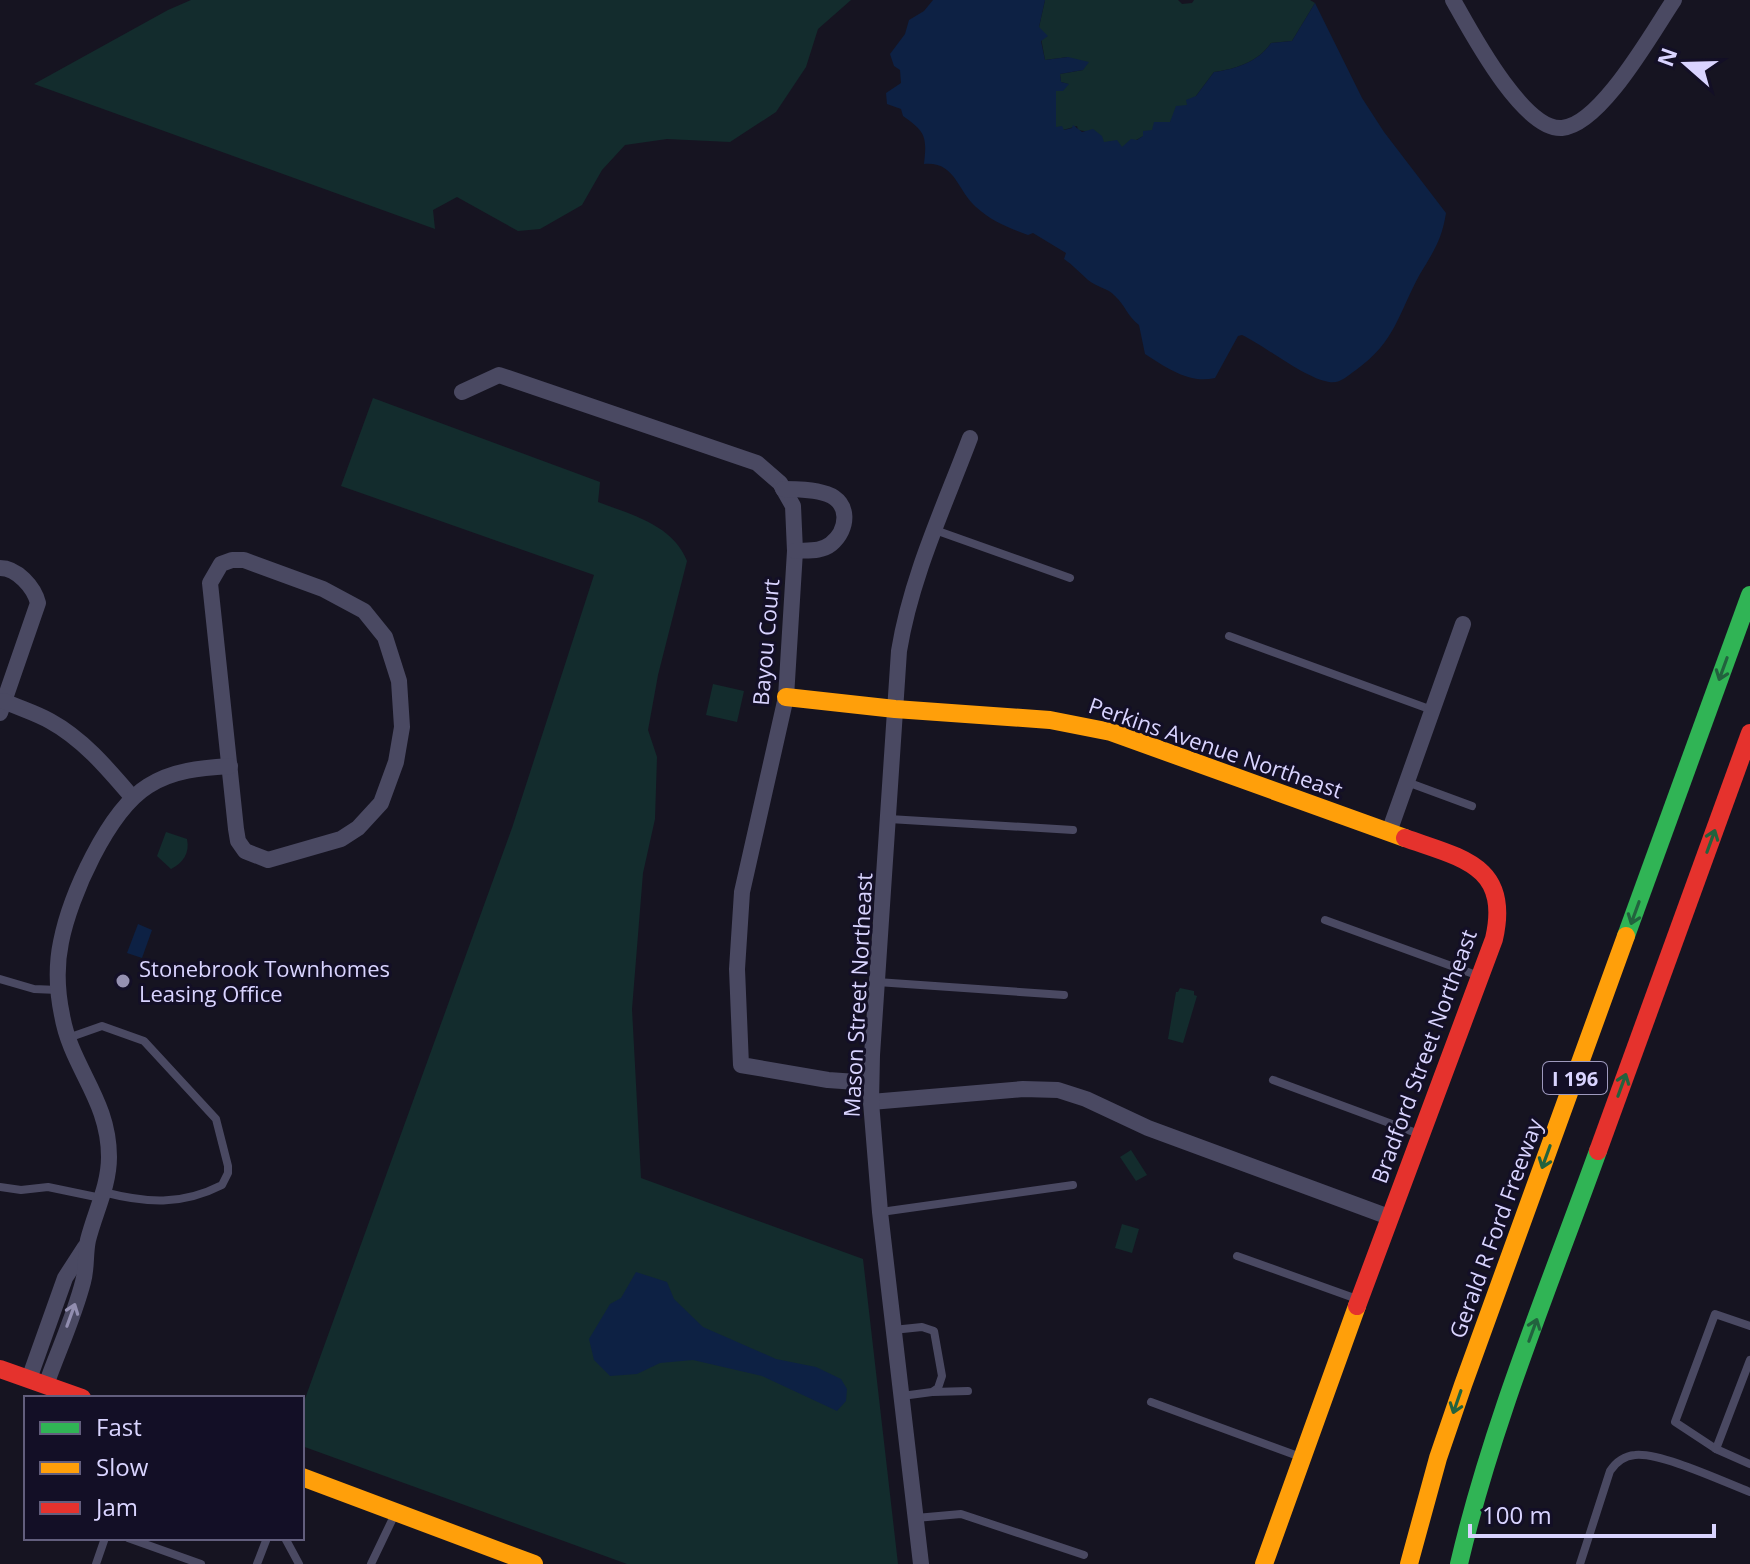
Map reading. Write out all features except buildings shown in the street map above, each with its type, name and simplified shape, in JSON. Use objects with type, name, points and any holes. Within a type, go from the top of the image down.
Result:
[{"type":"main road","name":"Gerald R Ford Freeway","points":[[1409,1564],[1458,1398],[1750,595]]},
{"type":"main road","name":"Perkins Avenue Northeast","points":[[786,697],[1081,725],[1111,732],[1389,832]]},
{"type":"main road","name":"I 196","points":[[1459,1564],[1470,1517],[1503,1413],[1750,733]]},
{"type":"main road","name":"Bradford Street Northeast","points":[[1264,1564],[1499,919],[1497,890],[1480,867],[1389,832]]},
{"type":"main road","points":[[0,1369],[76,1396]]},
{"type":"main road","points":[[304,1481],[534,1564]]},
{"type":"street","points":[[1453,0],[1494,69],[1521,105],[1553,126],[1564,128],[1590,115],[1622,79],[1674,0]]},
{"type":"street","points":[[462,392],[499,375],[757,463],[783,489],[829,494],[841,503],[846,517],[843,530],[831,545],[819,550],[795,551]]},
{"type":"street","name":"Mason Street Northeast","points":[[921,1564],[880,1212],[871,1083],[903,624],[970,438]]},
{"type":"street","name":"Bayou Court","points":[[783,489],[793,506],[795,551],[786,697],[742,892],[737,969],[741,1065],[828,1080],[871,1083]]},
{"type":"street","points":[[244,560],[323,589],[364,611],[385,637],[399,681],[402,727],[396,762],[386,793],[358,828],[322,846],[268,860],[245,851],[238,841],[230,766],[210,583],[221,564],[244,560]]},
{"type":"street","points":[[0,568],[8,568],[27,582],[38,603],[2,707],[49,720],[69,733],[132,797]]},
{"type":"street","points":[[1389,832],[1463,624]]},
{"type":"street","points":[[38,1382],[84,1281],[88,1242],[109,1161],[103,1113],[68,1038],[58,990],[61,942],[68,914],[113,820],[132,797],[161,778],[175,773],[230,766]]},
{"type":"street","points":[[871,1102],[1023,1089],[1058,1090],[1148,1128],[1389,1217]]},
{"type":"lane","points":[[935,530],[1070,578]]},
{"type":"lane","points":[[1229,636],[1432,710]]},
{"type":"lane","points":[[1407,782],[1472,806]]},
{"type":"lane","points":[[889,819],[1073,830]]},
{"type":"lane","points":[[1325,920],[1480,976]]},
{"type":"lane","points":[[0,979],[34,989],[58,990]]},
{"type":"lane","points":[[876,982],[1064,995]]},
{"type":"lane","points":[[0,1187],[21,1190],[48,1187],[158,1202],[222,1185],[228,1173],[216,1119],[144,1041],[102,1026],[68,1038]]},
{"type":"lane","points":[[1273,1080],[1420,1134]]},
{"type":"lane","points":[[880,1212],[1073,1185]]},
{"type":"lane","points":[[1237,1256],[1359,1299]]},
{"type":"lane","points":[[1750,1326],[1715,1314],[1675,1422],[1716,1449],[1750,1464]]},
{"type":"lane","points":[[893,1330],[922,1327],[934,1331],[941,1382],[932,1392]]},
{"type":"lane","points":[[1716,1449],[1750,1360]]},
{"type":"lane","points":[[901,1397],[968,1391]]},
{"type":"lane","points":[[1151,1402],[1303,1458]]},
{"type":"lane","points":[[1580,1564],[1610,1471],[1616,1462],[1627,1456],[1657,1457],[1750,1492]]},
{"type":"lane","points":[[371,1564],[396,1512]]},
{"type":"lane","points":[[916,1518],[961,1514],[1084,1555]]},
{"type":"lane","points":[[96,1564],[104,1540]]},
{"type":"lane","points":[[134,1540],[201,1564]]},
{"type":"lane","points":[[257,1564],[266,1540]]},
{"type":"lane","points":[[286,1540],[299,1564]]},
{"type":"green space","points":[[191,0],[851,0],[818,29],[806,67],[776,112],[730,142],[667,139],[625,145],[602,170],[582,205],[540,229],[518,231],[457,197],[433,210],[435,229],[34,84]]},
{"type":"green space","points":[[1045,0],[1178,0],[1182,4],[1194,0],[1310,0],[1315,3],[1292,41],[1271,43],[1246,64],[1214,72],[1170,122],[1121,148],[1112,142],[1103,142],[1090,132],[1078,130],[1077,126],[1063,130],[1056,127],[1056,90],[1068,84],[1061,82],[1060,74],[1083,70],[1068,57],[1045,60],[1039,27]]},
{"type":"green space","points":[[373,398],[600,482],[598,502],[650,523],[672,538],[681,549],[687,561],[658,675],[648,730],[657,757],[655,819],[643,873],[632,1009],[641,1178],[863,1259],[898,1564],[627,1564],[304,1447],[304,1401],[512,828],[594,575],[341,486]]},
{"type":"green space","points":[[713,684],[744,691],[737,722],[706,715]]},
{"type":"green space","points":[[166,832],[187,839],[185,857],[171,869],[157,856]]},
{"type":"green space","points":[[1180,988],[1194,991],[1197,996],[1183,1043],[1168,1039],[1176,992]]},
{"type":"green space","points":[[1131,1150],[1147,1175],[1136,1181],[1120,1157]]},
{"type":"green space","points":[[1122,1224],[1139,1229],[1132,1253],[1115,1248]]},
{"type":"water","points":[[933,0],[1045,0],[1039,27],[1048,36],[1041,41],[1045,60],[1068,57],[1089,62],[1083,70],[1060,74],[1061,82],[1069,84],[1063,91],[1056,91],[1056,127],[1062,126],[1064,130],[1073,125],[1082,132],[1093,129],[1104,142],[1117,140],[1122,147],[1131,139],[1137,140],[1143,136],[1143,131],[1152,130],[1154,122],[1170,122],[1176,106],[1187,105],[1186,100],[1196,96],[1214,72],[1246,64],[1271,43],[1292,41],[1315,3],[1362,98],[1446,213],[1437,245],[1395,326],[1380,348],[1346,377],[1333,382],[1309,375],[1242,335],[1238,336],[1215,378],[1187,377],[1145,354],[1139,325],[1115,296],[1091,282],[1064,259],[1066,253],[1033,233],[1028,235],[1014,230],[982,212],[943,167],[924,164],[925,141],[921,131],[903,116],[901,109],[887,104],[886,93],[901,83],[900,70],[894,66],[890,54],[905,34],[909,20],[924,11]]},
{"type":"water","points":[[138,924],[152,930],[142,958],[127,953]]},
{"type":"water","points":[[636,1272],[667,1282],[674,1299],[703,1327],[776,1359],[816,1367],[841,1379],[847,1389],[846,1401],[837,1411],[762,1376],[693,1360],[660,1363],[637,1374],[610,1376],[594,1360],[589,1339],[610,1304],[621,1298]]},
{"type":"traffic: fast","points":[[1626,936],[1750,595]]},
{"type":"traffic: fast","points":[[1459,1564],[1472,1511],[1505,1407],[1598,1151]]},
{"type":"traffic: slow","points":[[786,697],[895,709],[1050,720],[1111,732],[1405,838]]},
{"type":"traffic: slow","points":[[1409,1564],[1438,1458],[1463,1385],[1626,936]]},
{"type":"traffic: slow","points":[[1264,1564],[1357,1306]]},
{"type":"traffic: slow","points":[[304,1478],[534,1564]]},
{"type":"traffic: jam","points":[[1598,1151],[1750,733]]},
{"type":"traffic: jam","points":[[1357,1306],[1494,939],[1497,914],[1495,895],[1488,880],[1477,868],[1462,859],[1405,838]]},
{"type":"traffic: jam","points":[[0,1369],[76,1396]]},
{"type":"place","name":"Stonebrook Townhomes Leasing Office","points":[[123,981]]}]
